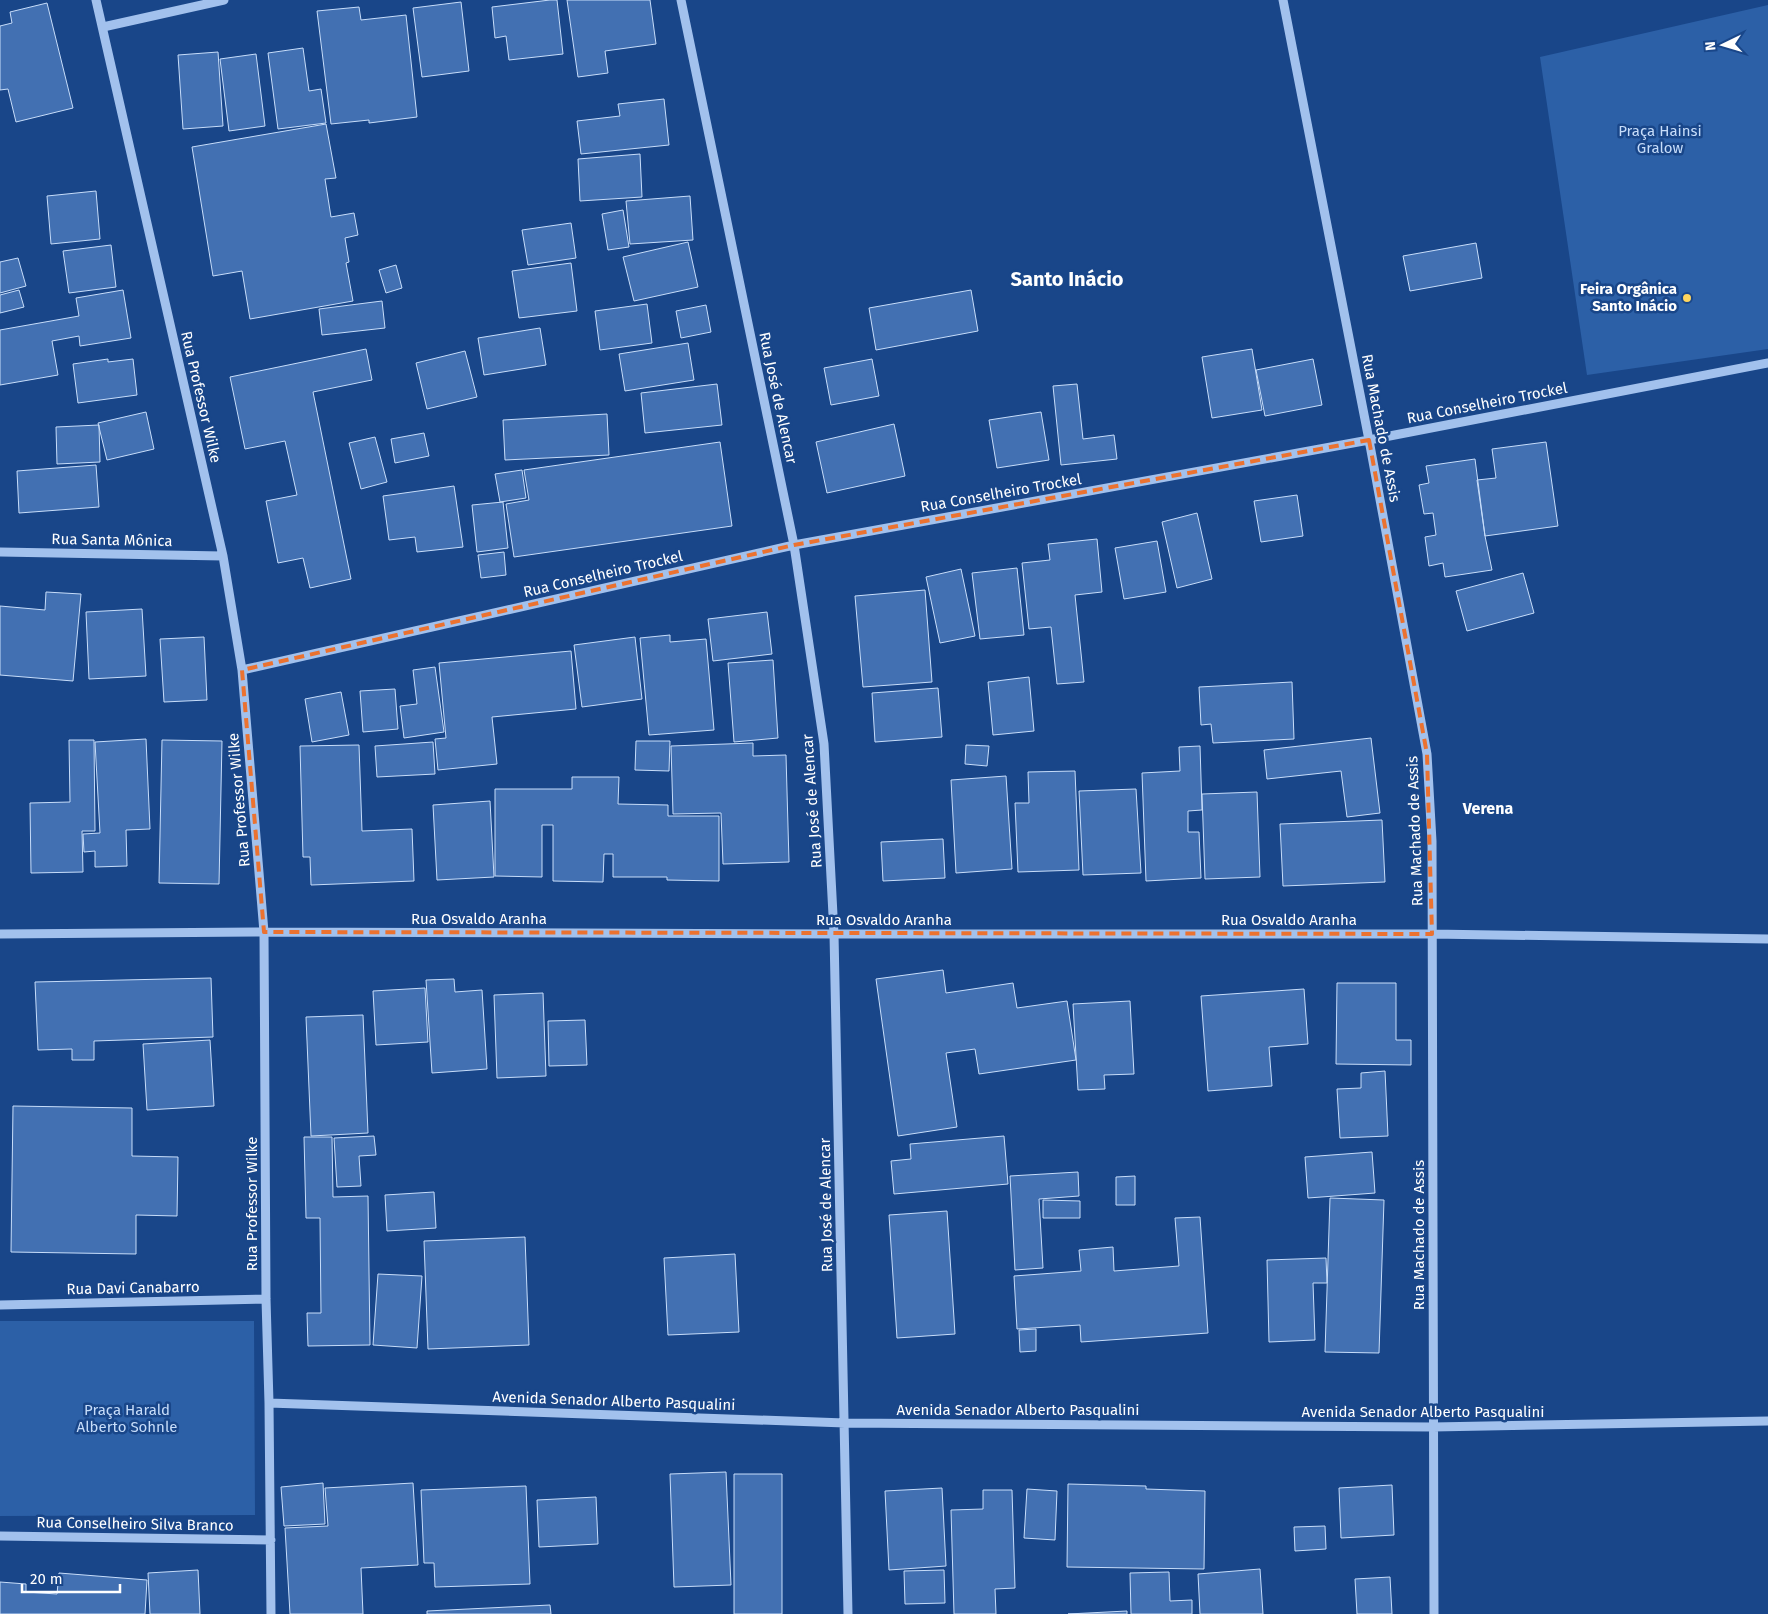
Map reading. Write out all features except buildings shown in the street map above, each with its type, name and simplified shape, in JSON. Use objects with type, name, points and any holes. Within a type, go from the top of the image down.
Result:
[{"type":"street","name":"Rua Professor Wilke","points":[[96,0],[223,556],[242,670],[264,932],[266,1300],[271,1614]]},
{"type":"street","points":[[103,27],[224,0]]},
{"type":"street","name":"Rua José de Alencar","points":[[681,0],[794,545],[824,744],[834,934],[848,1614]]},
{"type":"street","name":"Rua Machado de Assis","points":[[1283,0],[1369,440],[1427,754],[1432,842],[1434,1614]]},
{"type":"street","name":"Rua Conselheiro Trockel","points":[[242,670],[794,545],[1369,440],[1768,363]]},
{"type":"street","name":"Rua Santa Mônica","points":[[0,552],[223,556]]},
{"type":"street","name":"Rua Osvaldo Aranha","points":[[0,934],[264,932],[1432,934],[1768,939]]},
{"type":"street","name":"Rua Davi Canabarro","points":[[0,1305],[266,1300]]},
{"type":"street","name":"Avenida Senador Alberto Pasqualini","points":[[269,1403],[845,1423],[1433,1427],[1768,1421]]},
{"type":"street","name":"Rua Conselheiro Silva Branco","points":[[0,1536],[271,1540]]},
{"type":"highlighted area","points":[[1369,440],[1427,754],[1432,934],[264,932],[242,670],[794,545]]},
{"type":"green space","name":"Praça Hainsi Gralow","points":[[1768,5],[1768,349],[1587,375],[1540,57]]},
{"type":"green space","name":"Praça Harald Alberto Sohnle","points":[[0,1321],[254,1321],[255,1515],[0,1516]]},
{"type":"place","name":"Feira Orgânica Santo Inácio","points":[[1687,298]]},
{"type":"district","name":"Santo Inácio","points":[[1067,279]]},
{"type":"district","name":"Verena","points":[[1488,808]]}]
